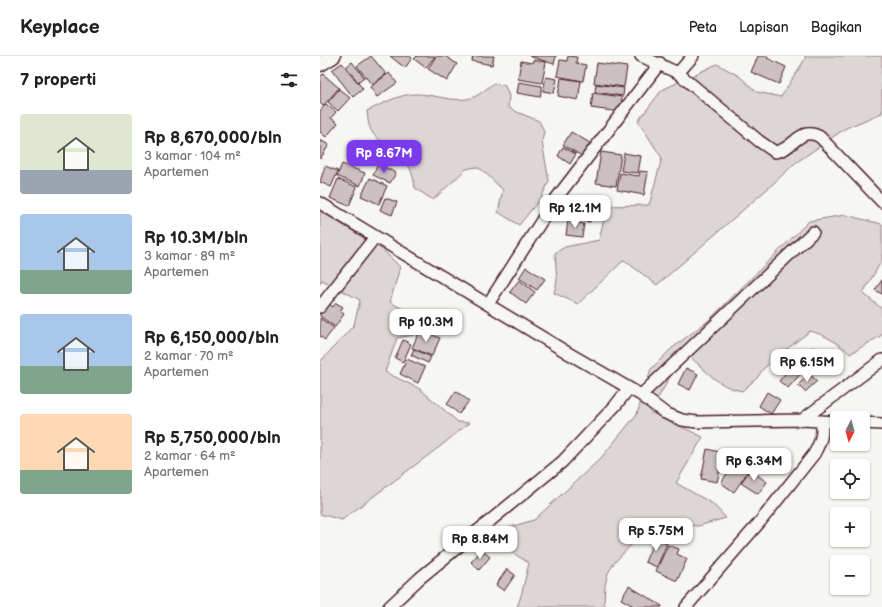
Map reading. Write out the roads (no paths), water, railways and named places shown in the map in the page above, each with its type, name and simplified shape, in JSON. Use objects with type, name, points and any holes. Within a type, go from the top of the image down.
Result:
[{"type":"street","points":[[320,64],[333,56]]},
{"type":"street","points":[[641,56],[660,63],[678,73],[759,141],[776,152],[785,149],[801,136],[815,134],[820,137],[882,202]]},
{"type":"street","points":[[678,73],[692,56]]},
{"type":"street","points":[[488,304],[555,200],[660,63]]},
{"type":"street","points":[[320,203],[641,395],[665,413],[682,420],[710,422],[802,420],[830,422]]},
{"type":"street","points":[[641,395],[813,232]]},
{"type":"street","points":[[320,307],[375,237]]},
{"type":"street","points":[[802,420],[882,360]]},
{"type":"street","points":[[389,607],[420,578],[562,462],[615,406],[628,388]]},
{"type":"street","points":[[686,607],[759,523],[814,454],[821,442],[821,421]]},
{"type":"street","points":[[870,423],[882,424]]}]
